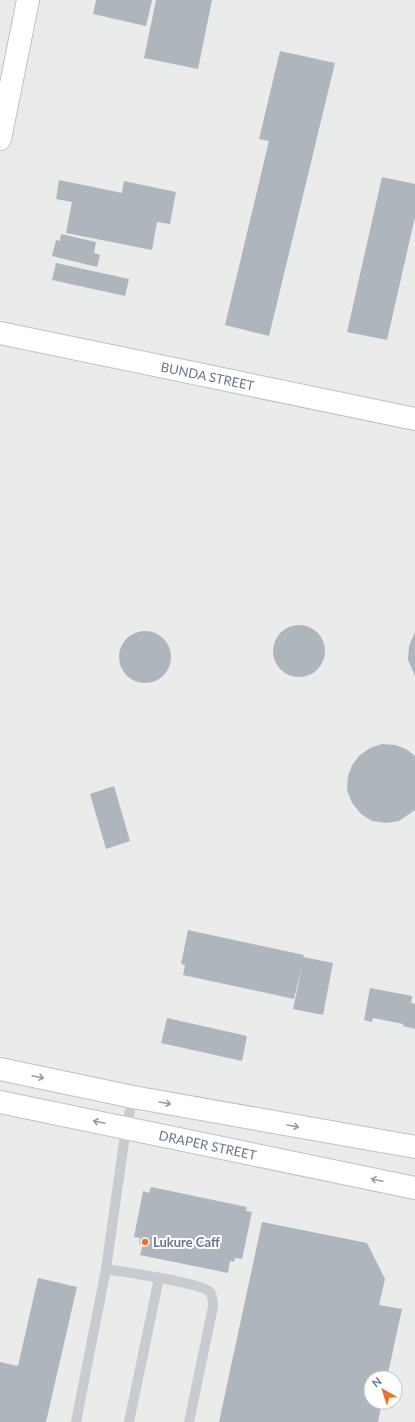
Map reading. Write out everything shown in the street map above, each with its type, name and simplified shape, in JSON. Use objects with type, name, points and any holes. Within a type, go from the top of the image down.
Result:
[{"type":"main road","points":[[0,139],[28,0]]},
{"type":"main road","name":"BUNDA STREET","points":[[0,333],[415,419]]},
{"type":"main road","points":[[0,1069],[133,1097],[415,1147]]},
{"type":"main road","name":"DRAPER STREET","points":[[0,1102],[415,1188]]},
{"type":"lane","points":[[76,1422],[106,1269],[126,1128],[133,1097]]},
{"type":"lane","points":[[106,1269],[201,1287],[210,1292],[213,1307],[189,1422]]},
{"type":"lane","points":[[129,1422],[159,1278]]},
{"type":"shaded area","points":[[0,0],[415,0],[415,1422],[0,1422]]},
{"type":"building","points":[[96,0],[152,0],[146,26],[93,14]]},
{"type":"building","points":[[156,0],[212,0],[198,69],[144,58]]},
{"type":"building","points":[[280,51],[335,63],[269,336],[225,325],[269,141],[259,139]]},
{"type":"building","points":[[382,177],[415,184],[415,217],[387,340],[347,332]]},
{"type":"building","points":[[59,180],[122,193],[124,181],[176,192],[170,224],[157,222],[152,250],[66,233],[72,202],[56,199]]},
{"type":"building","points":[[61,234],[96,242],[94,253],[100,255],[97,267],[52,256],[56,240],[60,241]]},
{"type":"building","points":[[56,263],[129,279],[125,296],[52,280]]},
{"type":"building","points":[[294,625],[304,625],[314,629],[321,636],[325,646],[325,656],[321,666],[314,673],[304,677],[294,677],[284,673],[277,666],[273,656],[273,646],[277,636],[284,629]]},
{"type":"building","points":[[140,631],[150,631],[160,635],[167,642],[171,652],[171,662],[167,672],[160,679],[150,683],[140,683],[130,679],[123,672],[119,662],[119,652],[123,642],[130,635]]},
{"type":"building","points":[[415,632],[415,676],[408,660],[409,646]]},
{"type":"building","points":[[382,744],[395,745],[406,749],[415,756],[415,810],[399,821],[386,823],[372,821],[361,814],[352,803],[347,790],[348,776],[352,765],[360,755],[370,748]]},
{"type":"building","points":[[114,786],[130,841],[106,849],[90,794]]},
{"type":"building","points":[[188,930],[304,955],[303,957],[333,963],[323,1015],[293,1009],[303,962],[294,999],[183,975],[185,965],[181,964]]},
{"type":"building","points":[[370,988],[412,996],[411,1003],[415,1004],[415,1029],[403,1026],[403,1024],[373,1018],[372,1022],[364,1020]]},
{"type":"building","points":[[167,1018],[247,1036],[242,1061],[161,1043]]},
{"type":"building","points":[[151,1187],[247,1207],[246,1211],[252,1212],[242,1259],[235,1258],[234,1262],[230,1261],[228,1273],[140,1255],[143,1245],[139,1244],[140,1238],[134,1237],[143,1191],[149,1193]]},
{"type":"building","points":[[262,1222],[367,1243],[385,1279],[379,1305],[402,1309],[389,1370],[363,1370],[363,1410],[380,1410],[378,1422],[219,1422]]},
{"type":"building","points":[[38,1278],[77,1287],[46,1422],[0,1422],[0,1362],[18,1366]]},
{"type":"place","name":"Lukure Caff","points":[[145,1242]]}]
